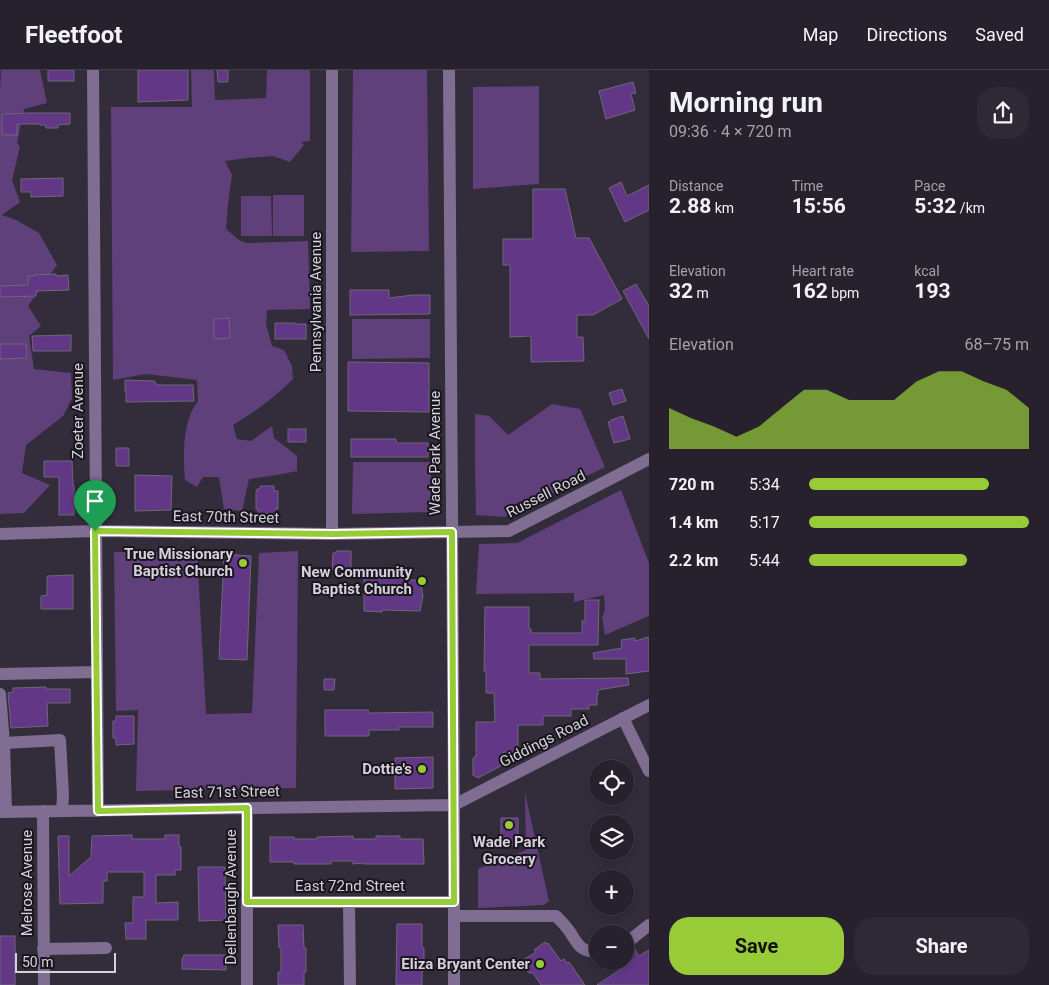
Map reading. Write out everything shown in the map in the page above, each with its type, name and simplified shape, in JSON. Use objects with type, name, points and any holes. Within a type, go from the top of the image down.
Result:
[{"type":"street","name":"Zoeter Avenue","points":[[93,70],[98,811]]},
{"type":"street","name":"Pennsylvania Avenue","points":[[332,70],[332,534]]},
{"type":"street","name":"Wade Park Avenue","points":[[449,70],[454,985]]},
{"type":"street","name":"Russell Road","points":[[452,532],[509,531],[649,459]]},
{"type":"street","name":"East 70th Street","points":[[0,534],[95,531],[332,534],[452,532]]},
{"type":"street","points":[[0,674],[97,672]]},
{"type":"street","points":[[0,680],[4,743],[3,812]]},
{"type":"street","name":"Giddings Road","points":[[454,805],[649,705]]},
{"type":"street","points":[[623,718],[649,771]]},
{"type":"street","points":[[4,743],[60,740],[62,811]]},
{"type":"street","name":"East 71st Street","points":[[3,812],[454,805]]},
{"type":"street","name":"Dellenbaugh Avenue","points":[[247,808],[247,985]]},
{"type":"street","name":"Melrose Avenue","points":[[43,811],[44,985]]},
{"type":"street","name":"East 72nd Street","points":[[247,902],[454,902]]},
{"type":"street","points":[[349,902],[350,985]]},
{"type":"street","points":[[454,916],[556,916],[569,930],[578,944],[589,952]]},
{"type":"street","points":[[634,937],[649,925]]},
{"type":"street","points":[[43,949],[106,948]]},
{"type":"shaded area","points":[[40,70],[47,103],[24,109],[17,143],[20,147],[12,180],[20,202],[2,215],[16,220],[39,233],[57,265],[28,306],[41,326],[29,336],[34,369],[71,373],[72,398],[63,416],[26,445],[22,473],[50,485],[24,513],[0,514],[1,71]]},
{"type":"shaded area","points":[[191,70],[214,70],[215,100],[266,98],[267,70],[310,70],[310,141],[301,142],[304,145],[290,162],[273,156],[225,161],[232,175],[226,229],[239,240],[247,243],[308,241],[310,309],[267,310],[266,324],[272,346],[284,350],[292,366],[293,379],[264,404],[233,425],[237,439],[251,441],[272,426],[274,438],[297,456],[297,471],[249,479],[242,511],[224,509],[219,477],[203,477],[197,487],[185,480],[186,429],[198,401],[197,380],[146,374],[113,380],[111,107],[192,107]]},
{"type":"shaded area","points":[[353,70],[427,70],[429,251],[351,252]]},
{"type":"shaded area","points":[[539,86],[539,184],[473,189],[473,87]]},
{"type":"shaded area","points":[[273,195],[304,195],[304,236],[273,236]]},
{"type":"shaded area","points":[[241,196],[271,196],[272,236],[241,236]]},
{"type":"shaded area","points":[[352,319],[430,319],[430,358],[352,359]]},
{"type":"shaded area","points":[[552,404],[580,409],[605,467],[504,517],[476,515],[475,414],[489,416],[508,435]]},
{"type":"shaded area","points":[[353,462],[431,462],[431,512],[352,514]]},
{"type":"shaded area","points":[[621,490],[649,563],[649,616],[605,635],[602,617],[605,610],[604,595],[574,602],[574,593],[476,594],[479,544],[517,543]]},
{"type":"shaded area","points":[[298,551],[296,788],[136,791],[138,710],[116,711],[114,552],[197,552],[206,714],[252,713],[259,553]]},
{"type":"shaded area","points":[[525,793],[549,901],[544,905],[478,908],[478,869],[526,850]]},
{"type":"building","points":[[48,70],[74,70],[74,81],[48,81]]},
{"type":"building","points":[[138,70],[188,70],[188,100],[138,102]]},
{"type":"building","points":[[217,70],[228,70],[228,82],[218,82]]},
{"type":"building","points":[[633,82],[636,93],[631,94],[635,110],[606,119],[599,91]]},
{"type":"building","points":[[70,113],[70,124],[58,125],[58,128],[46,128],[45,125],[40,124],[17,124],[17,135],[2,135],[3,114]]},
{"type":"building","points":[[63,178],[63,196],[31,197],[31,192],[21,192],[21,179]]},
{"type":"building","points":[[621,182],[627,196],[649,185],[649,210],[625,222],[609,188]]},
{"type":"building","points":[[533,189],[565,189],[576,238],[589,238],[622,299],[593,315],[577,315],[577,337],[583,337],[584,361],[531,362],[531,336],[510,337],[510,265],[503,265],[503,239],[533,239]]},
{"type":"building","points":[[56,274],[56,276],[68,275],[69,290],[36,291],[36,296],[0,297],[0,286],[28,285],[28,276]]},
{"type":"building","points":[[636,284],[649,306],[649,339],[623,291]]},
{"type":"building","points":[[350,290],[389,290],[389,298],[430,295],[430,314],[350,315]]},
{"type":"building","points":[[229,318],[230,338],[214,339],[214,319]]},
{"type":"building","points":[[275,323],[306,324],[306,339],[275,339]]},
{"type":"building","points":[[71,335],[71,351],[33,351],[32,336]]},
{"type":"building","points":[[0,344],[26,344],[27,358],[0,359]]},
{"type":"building","points":[[348,362],[429,363],[429,412],[348,411]]},
{"type":"building","points":[[125,380],[155,381],[157,385],[193,385],[194,401],[126,402]]},
{"type":"building","points":[[622,389],[626,401],[613,405],[609,393]]},
{"type":"building","points":[[623,416],[630,439],[614,443],[608,422]]},
{"type":"building","points":[[288,429],[306,429],[306,442],[288,442]]},
{"type":"building","points":[[351,439],[396,439],[396,443],[428,443],[428,457],[351,457]]},
{"type":"building","points":[[116,448],[129,448],[129,466],[116,466]]},
{"type":"building","points":[[44,461],[72,461],[74,515],[59,515],[59,477],[44,477]]},
{"type":"building","points":[[135,475],[172,476],[171,510],[135,511]]},
{"type":"building","points":[[260,486],[274,486],[274,491],[278,491],[278,509],[275,509],[275,514],[258,514],[258,509],[256,509],[256,491],[260,489]]},
{"type":"building","points":[[336,551],[351,551],[351,573],[338,573],[338,570],[332,570],[333,553],[336,553]]},
{"type":"building","points":[[224,554],[251,556],[247,660],[219,659]]},
{"type":"building","points":[[73,575],[73,609],[41,609],[41,596],[47,595],[47,576]]},
{"type":"building","points":[[364,578],[420,580],[423,596],[420,611],[364,611]]},
{"type":"building","points":[[585,600],[599,600],[598,645],[529,645],[529,673],[540,673],[540,679],[628,678],[629,685],[598,690],[597,705],[589,705],[589,709],[571,709],[571,716],[543,716],[543,725],[518,725],[518,752],[503,752],[510,761],[478,778],[473,775],[473,758],[476,756],[476,722],[495,722],[494,693],[486,693],[486,671],[484,671],[485,607],[529,607],[529,629],[531,629],[531,633],[582,633],[582,621],[585,621]]},
{"type":"building","points":[[649,637],[649,671],[626,674],[626,659],[594,659],[593,653],[622,648],[621,640],[635,638],[635,641]]},
{"type":"building","points":[[324,679],[335,679],[334,690],[324,690]]},
{"type":"building","points":[[46,687],[46,689],[70,689],[70,703],[47,703],[48,726],[11,728],[8,693],[13,692],[13,688]]},
{"type":"building","points":[[325,710],[368,710],[369,713],[433,712],[433,727],[399,727],[399,730],[369,730],[369,736],[325,736]]},
{"type":"building","points":[[116,716],[134,716],[134,744],[116,745],[116,738],[113,738],[113,721],[116,721]]},
{"type":"building","points":[[433,757],[433,788],[395,789],[395,758]]},
{"type":"building","name":"Wade Park Grocery","points":[[501,818],[518,818],[518,845],[501,845]]},
{"type":"building","points":[[132,835],[132,839],[165,839],[165,835],[179,835],[179,847],[181,847],[181,870],[175,870],[175,875],[156,875],[156,903],[178,902],[178,920],[146,920],[146,939],[126,939],[125,923],[133,923],[133,897],[144,897],[144,872],[107,872],[107,881],[103,881],[103,903],[60,904],[58,836],[69,836],[69,876],[91,857],[92,836]]},
{"type":"building","points":[[353,836],[353,839],[376,839],[376,836],[400,836],[400,839],[423,839],[424,864],[353,864],[353,861],[331,861],[331,864],[270,862],[270,837],[317,839],[317,837]]},
{"type":"building","points":[[198,867],[225,867],[226,920],[199,921]]},
{"type":"building","points":[[397,924],[422,924],[424,971],[422,971],[422,985],[396,985]]},
{"type":"building","points":[[278,925],[303,925],[304,948],[306,948],[304,985],[278,985],[278,972],[281,972],[281,948],[279,948]]},
{"type":"building","points":[[0,936],[15,936],[15,985],[0,985]]},
{"type":"building","name":"Eliza Bryant Center","points":[[545,942],[546,944],[548,943],[561,961],[564,959],[567,963],[569,962],[585,985],[541,985],[533,973],[529,973],[524,966],[525,959],[536,952],[534,950]]},
{"type":"building","points":[[634,948],[639,956],[649,950],[649,985],[597,985],[620,970],[634,970]]},
{"type":"building","points":[[184,955],[226,955],[226,970],[182,969]]},
{"type":"place","name":"True Missionary Baptist Church","points":[[243,563]]},
{"type":"place","name":"New Community Baptist Church","points":[[422,581]]},
{"type":"place","name":"Dottie's","points":[[422,769]]},
{"type":"place","name":"Wade Park Grocery","points":[[509,825]]},
{"type":"place","name":"Eliza Bryant Center","points":[[540,964]]},
{"type":"route","points":[[95,531],[332,534],[452,532],[454,902],[247,902],[247,808],[98,811],[95,531]]}]
